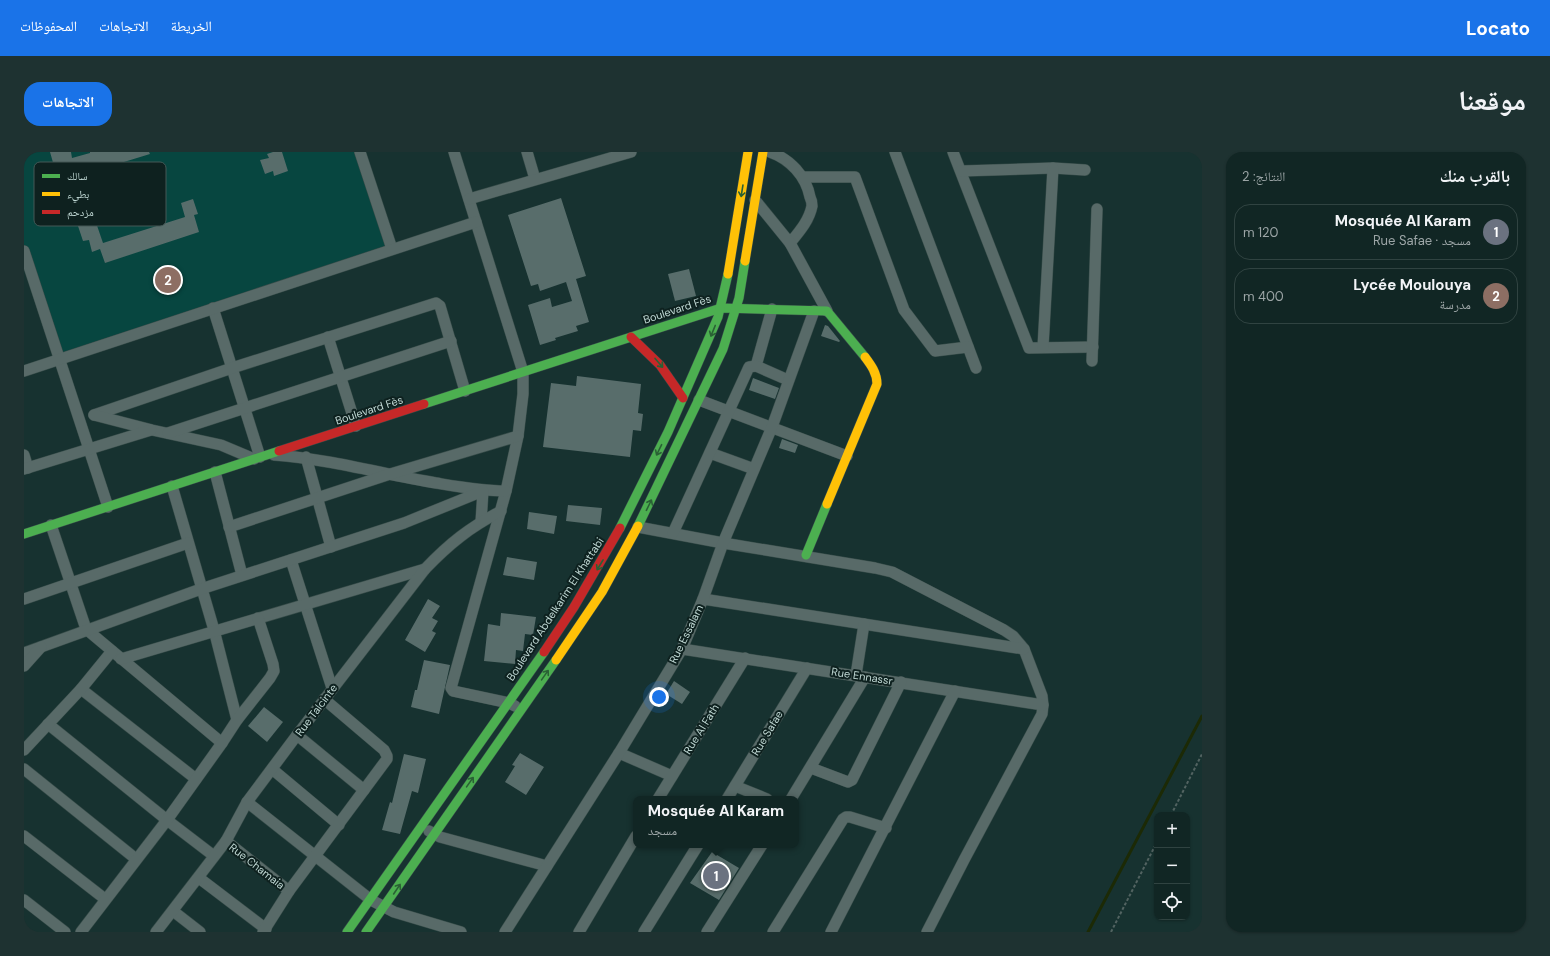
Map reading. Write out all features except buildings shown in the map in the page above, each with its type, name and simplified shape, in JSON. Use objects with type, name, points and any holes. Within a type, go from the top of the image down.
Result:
[{"type":"street","points":[[360,152],[392,249]]},
{"type":"street","points":[[454,152],[523,372],[523,394],[518,436],[506,491],[451,688],[453,691],[508,703],[521,709]]},
{"type":"street","points":[[527,152],[535,179]]},
{"type":"street","points":[[469,199],[631,152]]},
{"type":"street","name":"Boulevard Abdelkarim El Khattabi","points":[[347,932],[422,827],[574,607],[604,559],[625,520],[683,398],[711,335],[721,308],[748,152]]},
{"type":"street","points":[[366,932],[591,609],[638,527],[726,341],[737,308],[763,152]]},
{"type":"street","points":[[770,152],[780,155],[791,164],[802,177],[808,188],[812,205],[804,227],[790,243]]},
{"type":"street","points":[[896,152],[976,368]]},
{"type":"street","points":[[953,152],[1029,348],[1093,347]]},
{"type":"street","points":[[961,172],[1053,168],[1085,170]]},
{"type":"street","points":[[1043,347],[1053,168]]},
{"type":"street","points":[[802,177],[855,177],[904,310],[935,351],[968,347]]},
{"type":"street","points":[[755,200],[790,243],[827,311],[872,366],[877,378],[877,384],[806,556]]},
{"type":"street","points":[[1092,361],[1097,209]]},
{"type":"street","points":[[24,371],[476,222]]},
{"type":"street","points":[[24,251],[108,507]]},
{"type":"street","points":[[94,415],[232,368],[436,303],[440,306],[465,391]]},
{"type":"street","points":[[213,308],[261,457]]},
{"type":"street","name":"Boulevard Fès","points":[[24,534],[721,308],[827,311]]},
{"type":"street","points":[[756,366],[772,309]]},
{"type":"street","name":"Rue Essalam","points":[[505,932],[619,753],[682,649],[703,599],[723,543],[772,427],[814,311]]},
{"type":"street","points":[[328,337],[356,426]]},
{"type":"street","points":[[631,337],[652,354],[661,364],[677,386],[683,398]]},
{"type":"street","points":[[168,433],[451,341]]},
{"type":"street","points":[[673,533],[749,367],[756,366],[788,380]]},
{"type":"street","points":[[699,400],[847,456]]},
{"type":"street","points":[[77,412],[221,445],[261,457],[306,457],[387,475],[483,491],[506,491]]},
{"type":"street","points":[[24,455],[26,469],[152,430]]},
{"type":"street","points":[[229,527],[387,475],[518,436]]},
{"type":"street","points":[[710,452],[754,469]]},
{"type":"street","points":[[306,457],[331,547]]},
{"type":"street","points":[[215,472],[242,575]]},
{"type":"street","points":[[172,486],[214,630],[238,720]]},
{"type":"street","points":[[481,522],[483,491]]},
{"type":"street","points":[[24,653],[86,629],[242,575],[404,524],[483,491]]},
{"type":"street","name":"Rue Talcinte","points":[[156,932],[226,841],[247,802],[332,688],[425,569],[450,544],[481,522],[501,511]]},
{"type":"street","points":[[51,525],[86,629],[222,743]]},
{"type":"street","points":[[638,527],[723,543],[860,564],[892,572],[1004,630],[1013,636],[1024,649],[1042,696],[1042,714],[927,932]]},
{"type":"street","points":[[24,599],[188,543]]},
{"type":"street","points":[[290,560],[332,688]]},
{"type":"street","points":[[121,659],[214,630],[425,569]]},
{"type":"street","points":[[703,599],[1024,649]]},
{"type":"street","points":[[82,932],[105,899],[167,820],[274,671],[258,618]]},
{"type":"street","points":[[793,796],[811,768],[860,676],[864,624]]},
{"type":"street","points":[[24,666],[41,647]]},
{"type":"street","name":"Rue Ennassr","points":[[682,649],[1043,705]]},
{"type":"street","points":[[24,750],[81,689],[112,651]]},
{"type":"street","name":"Rue Al Fath","points":[[660,796],[745,658]]},
{"type":"street","name":"Rue Safae","points":[[729,796],[807,668]]},
{"type":"street","points":[[811,768],[848,782],[852,780],[901,682]]},
{"type":"street","points":[[81,689],[196,779]]},
{"type":"street","points":[[831,932],[956,691]]},
{"type":"street","points":[[199,878],[264,930],[289,891],[385,762],[387,756],[386,752],[324,699]]},
{"type":"street","points":[[48,724],[214,856]]},
{"type":"street","points":[[297,735],[364,790]]},
{"type":"street","points":[[619,753],[672,776]]},
{"type":"street","points":[[24,769],[136,859]]},
{"type":"street","points":[[272,769],[339,824]]},
{"type":"street","points":[[735,786],[760,796]]},
{"type":"street","points":[[247,802],[371,900],[384,908],[461,932]]},
{"type":"street","points":[[773,932],[843,819],[850,817],[886,828]]},
{"type":"street","points":[[422,827],[434,834],[547,866]]},
{"type":"street","points":[[24,836],[105,899]]},
{"type":"street","name":"Rue Chamaia","points":[[226,841],[289,891]]},
{"type":"street","points":[[579,932],[633,841]]},
{"type":"street","points":[[644,932],[696,848]]},
{"type":"street","points":[[707,932],[760,848]]},
{"type":"street","points":[[24,900],[65,932]]},
{"type":"street","points":[[173,911],[200,932]]},
{"type":"path","points":[[1173,812],[1202,754]]},
{"type":"path","points":[[1111,932],[1154,848]]},
{"type":"shaded area","points":[[24,152],[358,152],[390,251],[59,358],[24,250]]},
{"type":"waterway","points":[[1088,932],[1202,716]]},
{"type":"traffic: fast","points":[[638,526],[723,349],[739,298],[745,261]]},
{"type":"traffic: fast","points":[[620,528],[668,432],[718,317],[728,274]]},
{"type":"traffic: fast","points":[[424,404],[721,308],[827,311],[865,357]]},
{"type":"traffic: fast","points":[[24,534],[279,451]]},
{"type":"traffic: fast","points":[[806,555],[827,504]]},
{"type":"traffic: fast","points":[[347,932],[544,652]]},
{"type":"traffic: fast","points":[[366,932],[556,660]]},
{"type":"traffic: slow","points":[[728,274],[748,152]]},
{"type":"traffic: slow","points":[[745,261],[763,152]]},
{"type":"traffic: slow","points":[[827,504],[877,384],[875,373],[865,357]]},
{"type":"traffic: slow","points":[[556,660],[602,592],[638,526]]},
{"type":"traffic: jam","points":[[631,337],[660,365],[683,398]]},
{"type":"traffic: jam","points":[[279,451],[424,404]]},
{"type":"traffic: jam","points":[[544,652],[574,607],[620,528]]},
{"type":"place","name":"Lycée Moulouya","points":[[168,280]]},
{"type":"place","name":"Mosquée Al Karam","points":[[716,876]]}]
